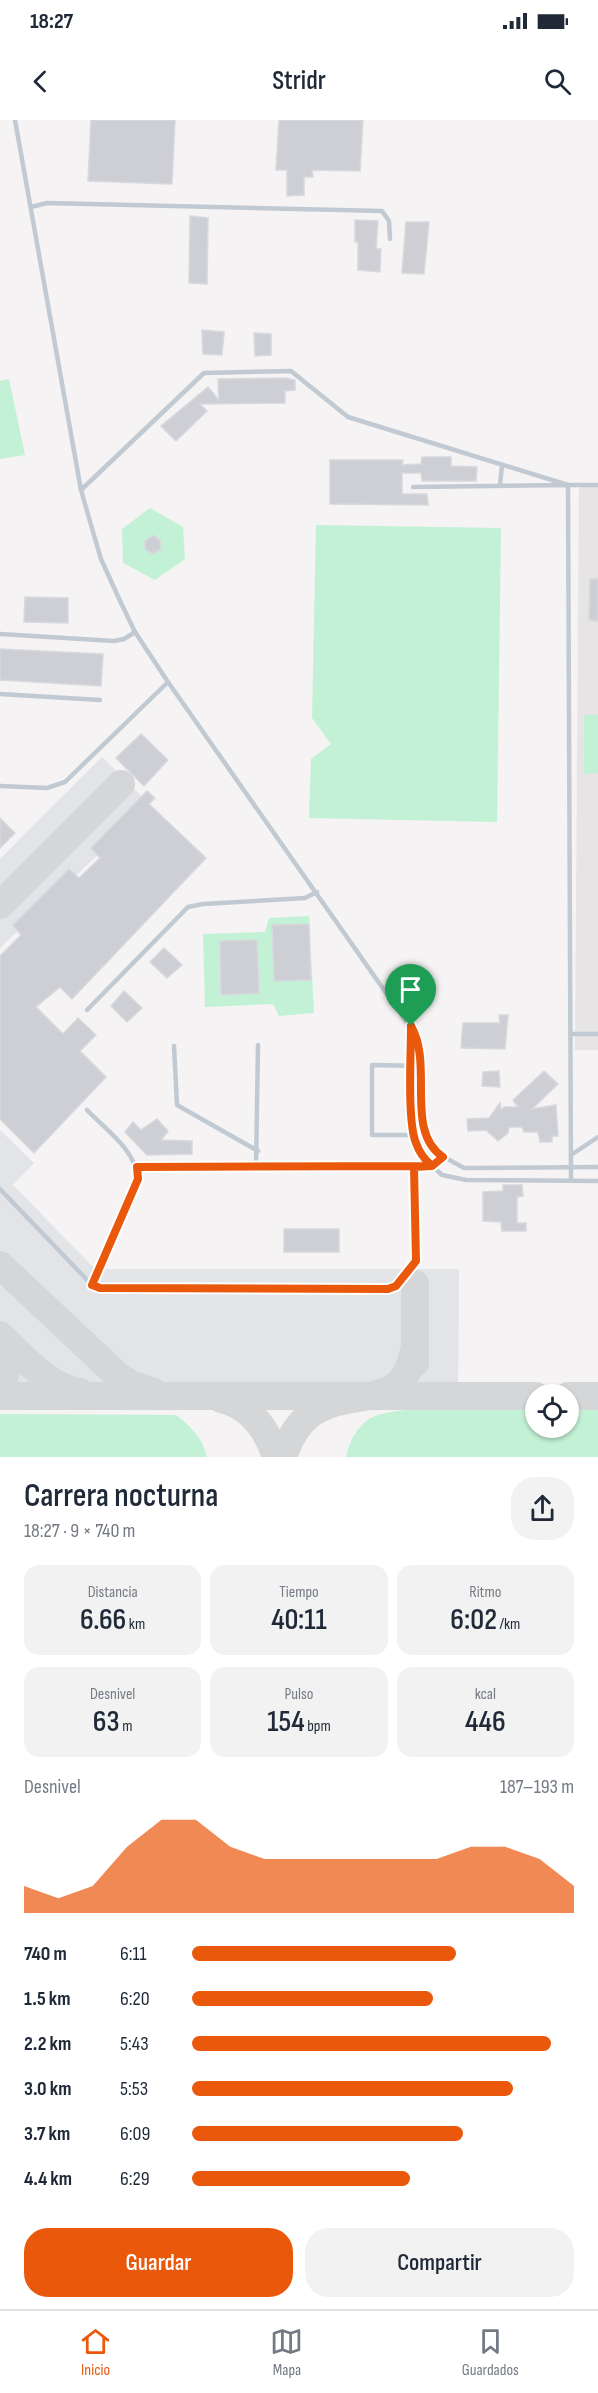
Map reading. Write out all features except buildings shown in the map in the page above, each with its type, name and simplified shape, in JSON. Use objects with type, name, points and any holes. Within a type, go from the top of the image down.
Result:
[{"type":"lane","points":[[15,120],[81,490],[101,559],[135,632],[411,1026],[420,1047],[422,1122],[435,1152],[464,1168],[598,1167]]},
{"type":"lane","points":[[31,207],[47,203],[382,211],[389,221],[390,239]]},
{"type":"lane","points":[[81,490],[204,372],[291,371],[348,417],[568,485]]},
{"type":"lane","points":[[500,485],[502,465]]},
{"type":"lane","points":[[568,485],[571,1180]]},
{"type":"lane","points":[[413,487],[598,485]]},
{"type":"lane","points":[[0,634],[114,641],[124,639],[135,632]]},
{"type":"lane","points":[[0,786],[46,788],[65,782],[168,682]]},
{"type":"lane","points":[[0,694],[100,700]]},
{"type":"lane","points":[[87,1010],[188,907],[203,904],[305,898],[317,892]]},
{"type":"lane","points":[[411,1026],[414,1135],[420,1151],[442,1175],[466,1180],[598,1180]]},
{"type":"lane","points":[[570,1035],[598,1034]]},
{"type":"lane","points":[[174,1046],[177,1105],[258,1151]]},
{"type":"lane","points":[[256,1166],[258,1046]]},
{"type":"lane","points":[[422,1066],[372,1065],[372,1135],[414,1135],[424,1131]]},
{"type":"lane","points":[[87,1110],[131,1156],[137,1167],[138,1179],[92,1285]]},
{"type":"lane","points":[[571,1155],[598,1137]]},
{"type":"lane","points":[[137,1167],[414,1167],[432,1166],[443,1157]]},
{"type":"lane","points":[[0,1189],[92,1285],[100,1288],[388,1289],[396,1286],[416,1261],[414,1167]]},
{"type":"shaded area","points":[[579,484],[598,484],[598,1050],[575,1050]]},
{"type":"shaded area","points":[[102,757],[150,805],[0,948],[0,859]]},
{"type":"shaded area","points":[[0,1130],[34,1163],[13,1185],[95,1269],[459,1269],[458,1408],[0,1408]]},
{"type":"green space","points":[[9,379],[25,455],[0,459],[0,381]]},
{"type":"green space","points":[[150,508],[183,527],[185,559],[155,580],[123,563],[122,529]]},
{"type":"green space","points":[[316,525],[501,528],[497,822],[309,818],[311,759],[331,744],[312,718]]},
{"type":"green space","points":[[584,715],[598,715],[598,773],[584,774]]},
{"type":"green space","points":[[309,916],[314,1013],[279,1016],[273,1004],[205,1007],[203,934],[265,932],[269,918]]},
{"type":"green space","points":[[579,1408],[598,1408],[598,1457],[346,1457],[351,1441],[360,1427],[369,1419],[381,1414],[423,1409],[525,1409],[525,1438],[579,1438]]},
{"type":"green space","points":[[0,1414],[176,1415],[196,1433],[207,1457],[0,1457]]},
{"type":"taxiway","points":[[0,905],[121,784]]},
{"type":"taxiway","points":[[0,1265],[117,1375],[133,1385],[154,1392]]},
{"type":"taxiway","points":[[415,1284],[415,1363]]},
{"type":"taxiway","points":[[0,1335],[47,1378],[68,1389],[80,1392]]},
{"type":"taxiway","points":[[0,1339],[8,1361],[6,1372],[0,1382]]},
{"type":"taxiway","points":[[283,1457],[288,1443],[310,1414],[344,1400],[379,1394],[398,1384],[407,1371],[415,1346]]},
{"type":"taxiway","points":[[0,1396],[525,1396]]},
{"type":"taxiway","points":[[579,1396],[598,1396]]},
{"type":"taxiway","points":[[221,1399],[241,1407],[256,1420],[268,1437],[276,1457]]},
{"type":"route","points":[[411,1026],[412,1125],[415,1143],[432,1166],[414,1167],[416,1261],[396,1286],[388,1289],[100,1288],[92,1285],[138,1179],[137,1167],[432,1166],[443,1157],[435,1152],[425,1137],[422,1122],[422,1058],[417,1036],[411,1026]]}]
